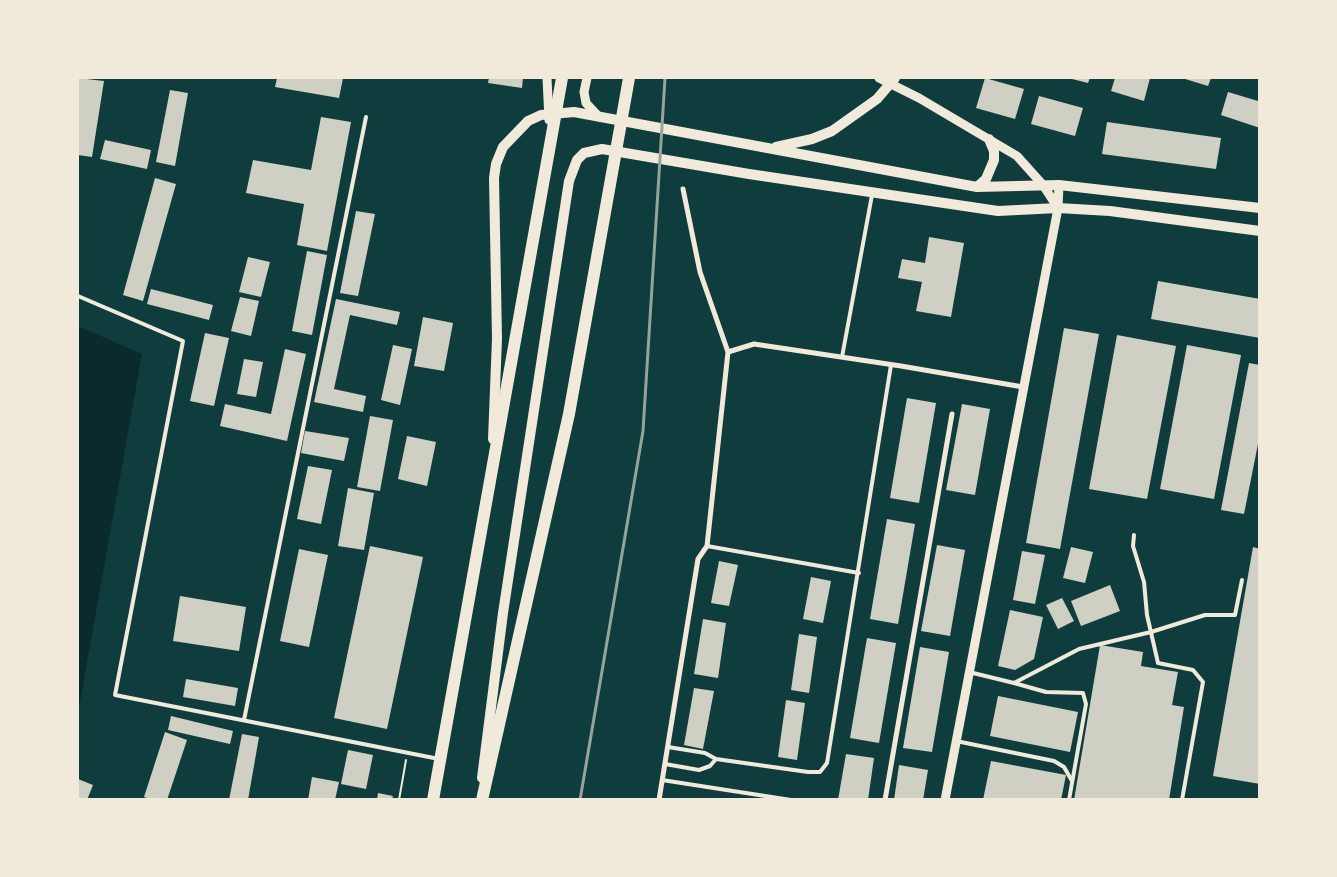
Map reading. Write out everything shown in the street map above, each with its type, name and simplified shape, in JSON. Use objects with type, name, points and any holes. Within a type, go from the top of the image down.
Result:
[{"type":"highway","points":[[433,800],[562,78]]},
{"type":"highway","points":[[480,800],[569,414],[629,79]]},
{"type":"main road","points":[[764,148],[789,145],[832,131],[877,99],[895,78]]},
{"type":"main road","points":[[491,475],[497,286],[494,178],[496,164],[503,147],[521,127],[541,115],[574,112],[977,187],[1059,185],[1260,208]]},
{"type":"main road","points":[[977,187],[986,180],[994,160],[994,151],[989,139]]},
{"type":"main road","points":[[480,800],[503,613],[570,181],[576,160],[584,153],[602,149],[749,174],[998,211],[1058,208],[1110,210],[1260,231]]},
{"type":"street","points":[[547,78],[550,146]]},
{"type":"street","points":[[587,78],[584,92],[586,102],[599,117]]},
{"type":"street","points":[[879,78],[1017,156],[1043,185],[1058,208]]},
{"type":"street","points":[[945,800],[1058,208],[1059,185]]},
{"type":"street","points":[[659,800],[698,559],[707,546],[728,352],[700,272],[683,189]]},
{"type":"street","points":[[728,352],[754,344],[1023,387]]},
{"type":"street","points":[[885,800],[952,414]]},
{"type":"lane","points":[[244,720],[366,117]]},
{"type":"lane","points":[[842,357],[872,192]]},
{"type":"lane","points":[[78,296],[183,341],[115,695],[440,760]]},
{"type":"lane","points":[[668,747],[705,753],[716,759],[820,772],[830,756],[892,365]]},
{"type":"lane","points":[[1134,535],[1134,546],[1144,582],[1151,632],[1158,663],[1193,670],[1203,682],[1182,800]]},
{"type":"lane","points":[[707,546],[858,573]]},
{"type":"lane","points":[[1014,683],[1079,649],[1151,632],[1205,616],[1235,616],[1242,580]]},
{"type":"lane","points":[[969,672],[1046,692],[1083,693],[1086,704],[1069,800]]},
{"type":"lane","points":[[956,741],[1054,761],[1064,767],[1072,782]]},
{"type":"lane","points":[[665,764],[699,770],[710,766],[716,759]]},
{"type":"lane","points":[[662,780],[791,800]]},
{"type":"path","points":[[399,800],[408,753]]},
{"type":"water","points":[[78,326],[142,354],[78,713]]},
{"type":"building","points":[[78,78],[104,81],[92,157],[78,155]]},
{"type":"building","points":[[277,78],[343,78],[339,98],[275,87]]},
{"type":"building","points":[[489,78],[523,78],[522,88],[488,83]]},
{"type":"building","points":[[985,78],[1024,89],[1015,119],[976,108]]},
{"type":"building","points":[[1068,78],[1090,78],[1088,83]]},
{"type":"building","points":[[1115,78],[1150,78],[1144,101],[1111,91]]},
{"type":"building","points":[[1182,78],[1211,78],[1208,86]]},
{"type":"building","points":[[170,90],[188,93],[175,166],[156,162]]},
{"type":"building","points":[[1228,92],[1258,101],[1260,97],[1260,128],[1221,115]]},
{"type":"building","points":[[1039,96],[1083,108],[1075,136],[1031,124]]},
{"type":"building","points":[[321,117],[351,122],[327,251],[297,245],[304,204],[246,193],[253,160],[311,170]]},
{"type":"building","points":[[1107,122],[1221,138],[1216,169],[1102,154]]},
{"type":"building","points":[[105,140],[151,150],[147,169],[100,159]]},
{"type":"building","points":[[155,178],[176,184],[143,301],[123,295]]},
{"type":"building","points":[[356,211],[375,214],[358,296],[340,293]]},
{"type":"building","points":[[929,237],[964,243],[951,317],[916,311],[922,282],[898,278],[902,259],[925,263]]},
{"type":"building","points":[[307,251],[327,255],[312,335],[292,331]]},
{"type":"building","points":[[248,257],[270,262],[261,297],[239,292]]},
{"type":"building","points":[[1158,281],[1260,299],[1260,338],[1151,319]]},
{"type":"building","points":[[151,289],[213,305],[209,320],[147,304]]},
{"type":"building","points":[[240,297],[259,301],[251,336],[231,331]]},
{"type":"building","points":[[336,299],[400,312],[397,325],[350,315],[334,389],[366,396],[363,412],[314,402]]},
{"type":"building","points":[[423,317],[453,323],[444,371],[414,366]]},
{"type":"building","points":[[1064,328],[1099,334],[1060,549],[1026,543]]},
{"type":"building","points":[[205,333],[229,338],[214,406],[190,401]]},
{"type":"building","points":[[1117,335],[1176,346],[1147,499],[1089,489]]},
{"type":"building","points":[[393,345],[412,349],[400,405],[381,400]]},
{"type":"building","points":[[1187,345],[1241,355],[1214,499],[1160,489]]},
{"type":"building","points":[[285,349],[306,354],[287,441],[220,426],[225,404],[271,414]]},
{"type":"building","points":[[244,359],[263,362],[256,397],[237,394]]},
{"type":"building","points":[[1249,363],[1260,365],[1260,434],[1244,514],[1221,510]]},
{"type":"building","points":[[907,398],[936,403],[919,503],[890,498]]},
{"type":"building","points":[[962,404],[990,409],[975,495],[946,490]]},
{"type":"building","points":[[370,416],[393,420],[380,491],[357,487]]},
{"type":"building","points":[[305,431],[349,438],[344,461],[301,453]]},
{"type":"building","points":[[407,436],[436,442],[427,486],[398,479]]},
{"type":"building","points":[[308,466],[332,470],[321,524],[297,519]]},
{"type":"building","points":[[348,488],[374,493],[364,550],[338,546]]},
{"type":"building","points":[[887,519],[915,524],[898,624],[870,619]]},
{"type":"building","points":[[937,545],[965,550],[950,636],[921,631]]},
{"type":"building","points":[[370,546],[423,557],[387,729],[334,718]]},
{"type":"building","points":[[1071,547],[1093,552],[1085,583],[1063,578]]},
{"type":"building","points":[[1253,547],[1260,549],[1260,784],[1213,776]]},
{"type":"building","points":[[299,549],[328,555],[309,647],[280,641]]},
{"type":"building","points":[[1022,551],[1045,555],[1035,604],[1013,600]]},
{"type":"building","points":[[719,561],[738,565],[729,606],[711,603]]},
{"type":"building","points":[[811,577],[831,581],[823,623],[803,619]]},
{"type":"building","points":[[1110,585],[1120,611],[1081,626],[1071,601]]},
{"type":"building","points":[[180,596],[246,607],[239,651],[173,641]]},
{"type":"building","points":[[1062,598],[1074,621],[1058,629],[1046,605]]},
{"type":"building","points":[[1010,610],[1043,617],[1034,659],[1015,670],[998,666]]},
{"type":"building","points":[[703,619],[726,623],[718,678],[694,674]]},
{"type":"building","points":[[799,634],[817,637],[809,693],[791,690]]},
{"type":"building","points":[[867,638],[896,643],[879,743],[850,738]]},
{"type":"building","points":[[1100,645],[1143,652],[1141,666],[1178,672],[1172,705],[1184,707],[1169,800],[1074,800]]},
{"type":"building","points":[[920,647],[949,652],[932,752],[903,748]]},
{"type":"building","points":[[186,679],[238,688],[235,706],[183,697]]},
{"type":"building","points":[[694,688],[714,691],[703,749],[684,745]]},
{"type":"building","points":[[998,696],[1078,712],[1070,752],[990,736]]},
{"type":"building","points":[[786,700],[805,703],[797,760],[778,757]]},
{"type":"building","points":[[171,716],[233,731],[230,744],[168,730]]},
{"type":"building","points":[[165,732],[187,740],[167,800],[152,800],[144,797]]},
{"type":"building","points":[[242,734],[259,737],[248,800],[229,800]]},
{"type":"building","points":[[348,750],[373,755],[366,789],[341,784]]},
{"type":"building","points":[[846,754],[874,758],[868,800],[838,800]]},
{"type":"building","points":[[991,761],[1066,775],[1061,800],[983,800]]},
{"type":"building","points":[[899,765],[928,770],[923,800],[894,800]]},
{"type":"building","points":[[312,777],[339,782],[335,800],[308,800]]},
{"type":"building","points":[[78,779],[93,785],[87,800],[78,800]]},
{"type":"building","points":[[378,793],[393,796],[392,800],[377,800]]},
{"type":"railway","points":[[580,800],[643,431],[665,78]]}]
